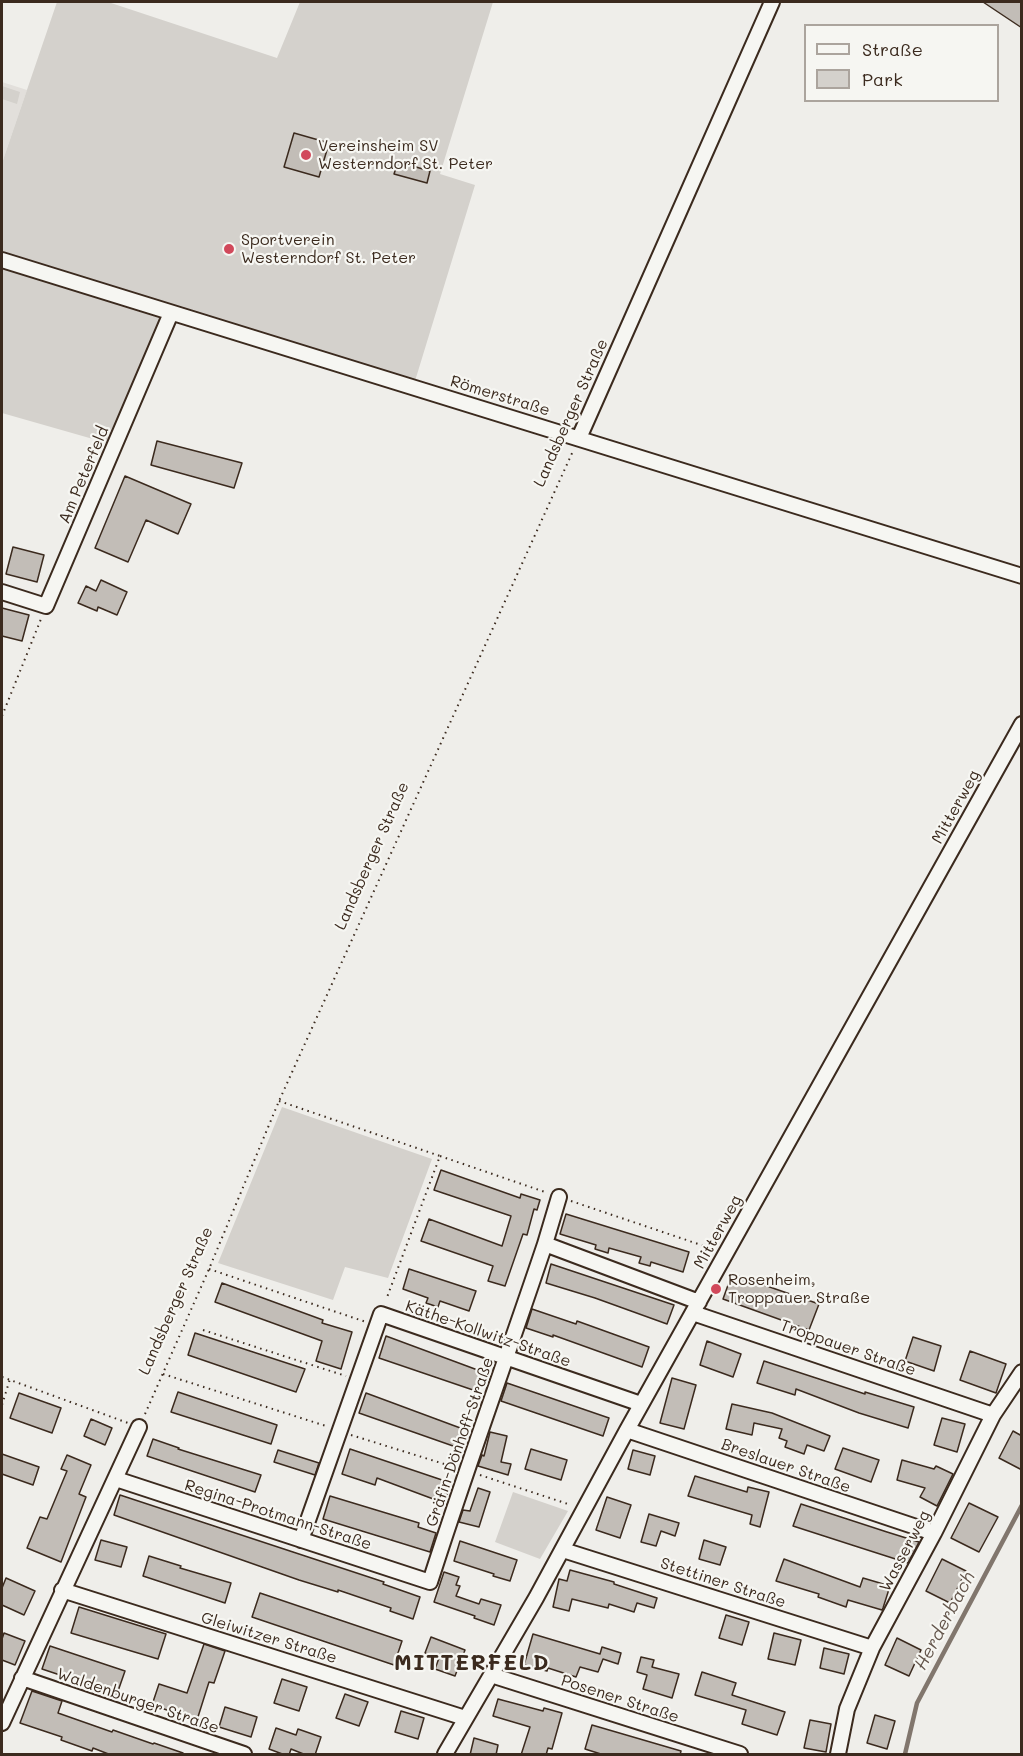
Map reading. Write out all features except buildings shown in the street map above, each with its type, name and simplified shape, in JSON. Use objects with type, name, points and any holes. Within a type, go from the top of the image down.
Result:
[{"type":"street","name":"Landsberger Straße","points":[[579,438],[771,2]]},
{"type":"street","name":"Römerstraße","points":[[2,260],[1022,576]]},
{"type":"street","name":"Am Peterfeld","points":[[46,606],[171,313]]},
{"type":"street","points":[[2,592],[46,606]]},
{"type":"street","name":"Mitterweg","points":[[445,1755],[563,1550],[641,1404],[1022,724]]},
{"type":"street","name":"Gräfin-Dönhoff-Straße","points":[[430,1582],[466,1471],[507,1358],[559,1197]]},
{"type":"street","points":[[545,1244],[696,1307]]},
{"type":"street","name":"Troppauer Straße","points":[[696,1307],[993,1415]]},
{"type":"street","name":"Käthe-Kollwitz-Straße","points":[[377,1326],[381,1314],[641,1404]]},
{"type":"street","points":[[300,1540],[377,1326]]},
{"type":"street","name":"Wasserweg","points":[[838,1755],[847,1709],[872,1648],[934,1533],[993,1415],[1022,1372]]},
{"type":"street","points":[[2,1723],[139,1427]]},
{"type":"street","name":"Breslauer Straße","points":[[627,1430],[934,1533]]},
{"type":"street","name":"Regina-Protmann-Straße","points":[[116,1479],[430,1582]]},
{"type":"street","name":"Stettiner Straße","points":[[563,1550],[872,1648]]},
{"type":"street","name":"Gleiwitzer Straße","points":[[62,1590],[465,1718]]},
{"type":"street","name":"Posener Straße","points":[[491,1675],[740,1755]]},
{"type":"street","name":"Waldenburger Straße","points":[[22,1678],[244,1755]]},
{"type":"path","name":"Landsberger Straße","points":[[139,1427],[209,1269],[279,1101],[579,438]]},
{"type":"path","points":[[2,716],[46,606]]},
{"type":"path","points":[[279,1101],[712,1248],[724,1255]]},
{"type":"path","points":[[389,1288],[440,1156]]},
{"type":"path","points":[[209,1269],[377,1326]]},
{"type":"path","points":[[203,1330],[357,1380]]},
{"type":"path","points":[[163,1374],[584,1510]]},
{"type":"path","points":[[2,1377],[139,1427]]},
{"type":"path","points":[[2,1405],[10,1379]]},
{"type":"shaded area","points":[[2,82],[27,90],[2,163]]},
{"type":"green space","name":"Sportverein Westerndorf St. Peter","points":[[57,2],[108,2],[277,58],[300,2],[493,2],[440,174],[475,185],[415,381],[181,313],[134,419],[107,443],[2,413],[2,163]]},
{"type":"green space","points":[[2,86],[20,92],[17,104],[2,99]]},
{"type":"green space","points":[[282,1107],[432,1159],[388,1278],[345,1267],[333,1300],[218,1263]]},
{"type":"green space","points":[[513,1492],[568,1511],[540,1559],[495,1542]]},
{"type":"waterway","name":"Herderbach","points":[[905,1754],[917,1703],[1022,1505]]},
{"type":"place","name":"Vereinsheim SV Westerndorf St. Peter","points":[[306,155]]},
{"type":"place","name":"Sportverein Westerndorf St. Peter","points":[[229,249]]},
{"type":"place","name":"Rosenheim, Troppauer Straße","points":[[716,1289]]},
{"type":"district","name":"MITTERFELD","points":[[472,1663]]}]
